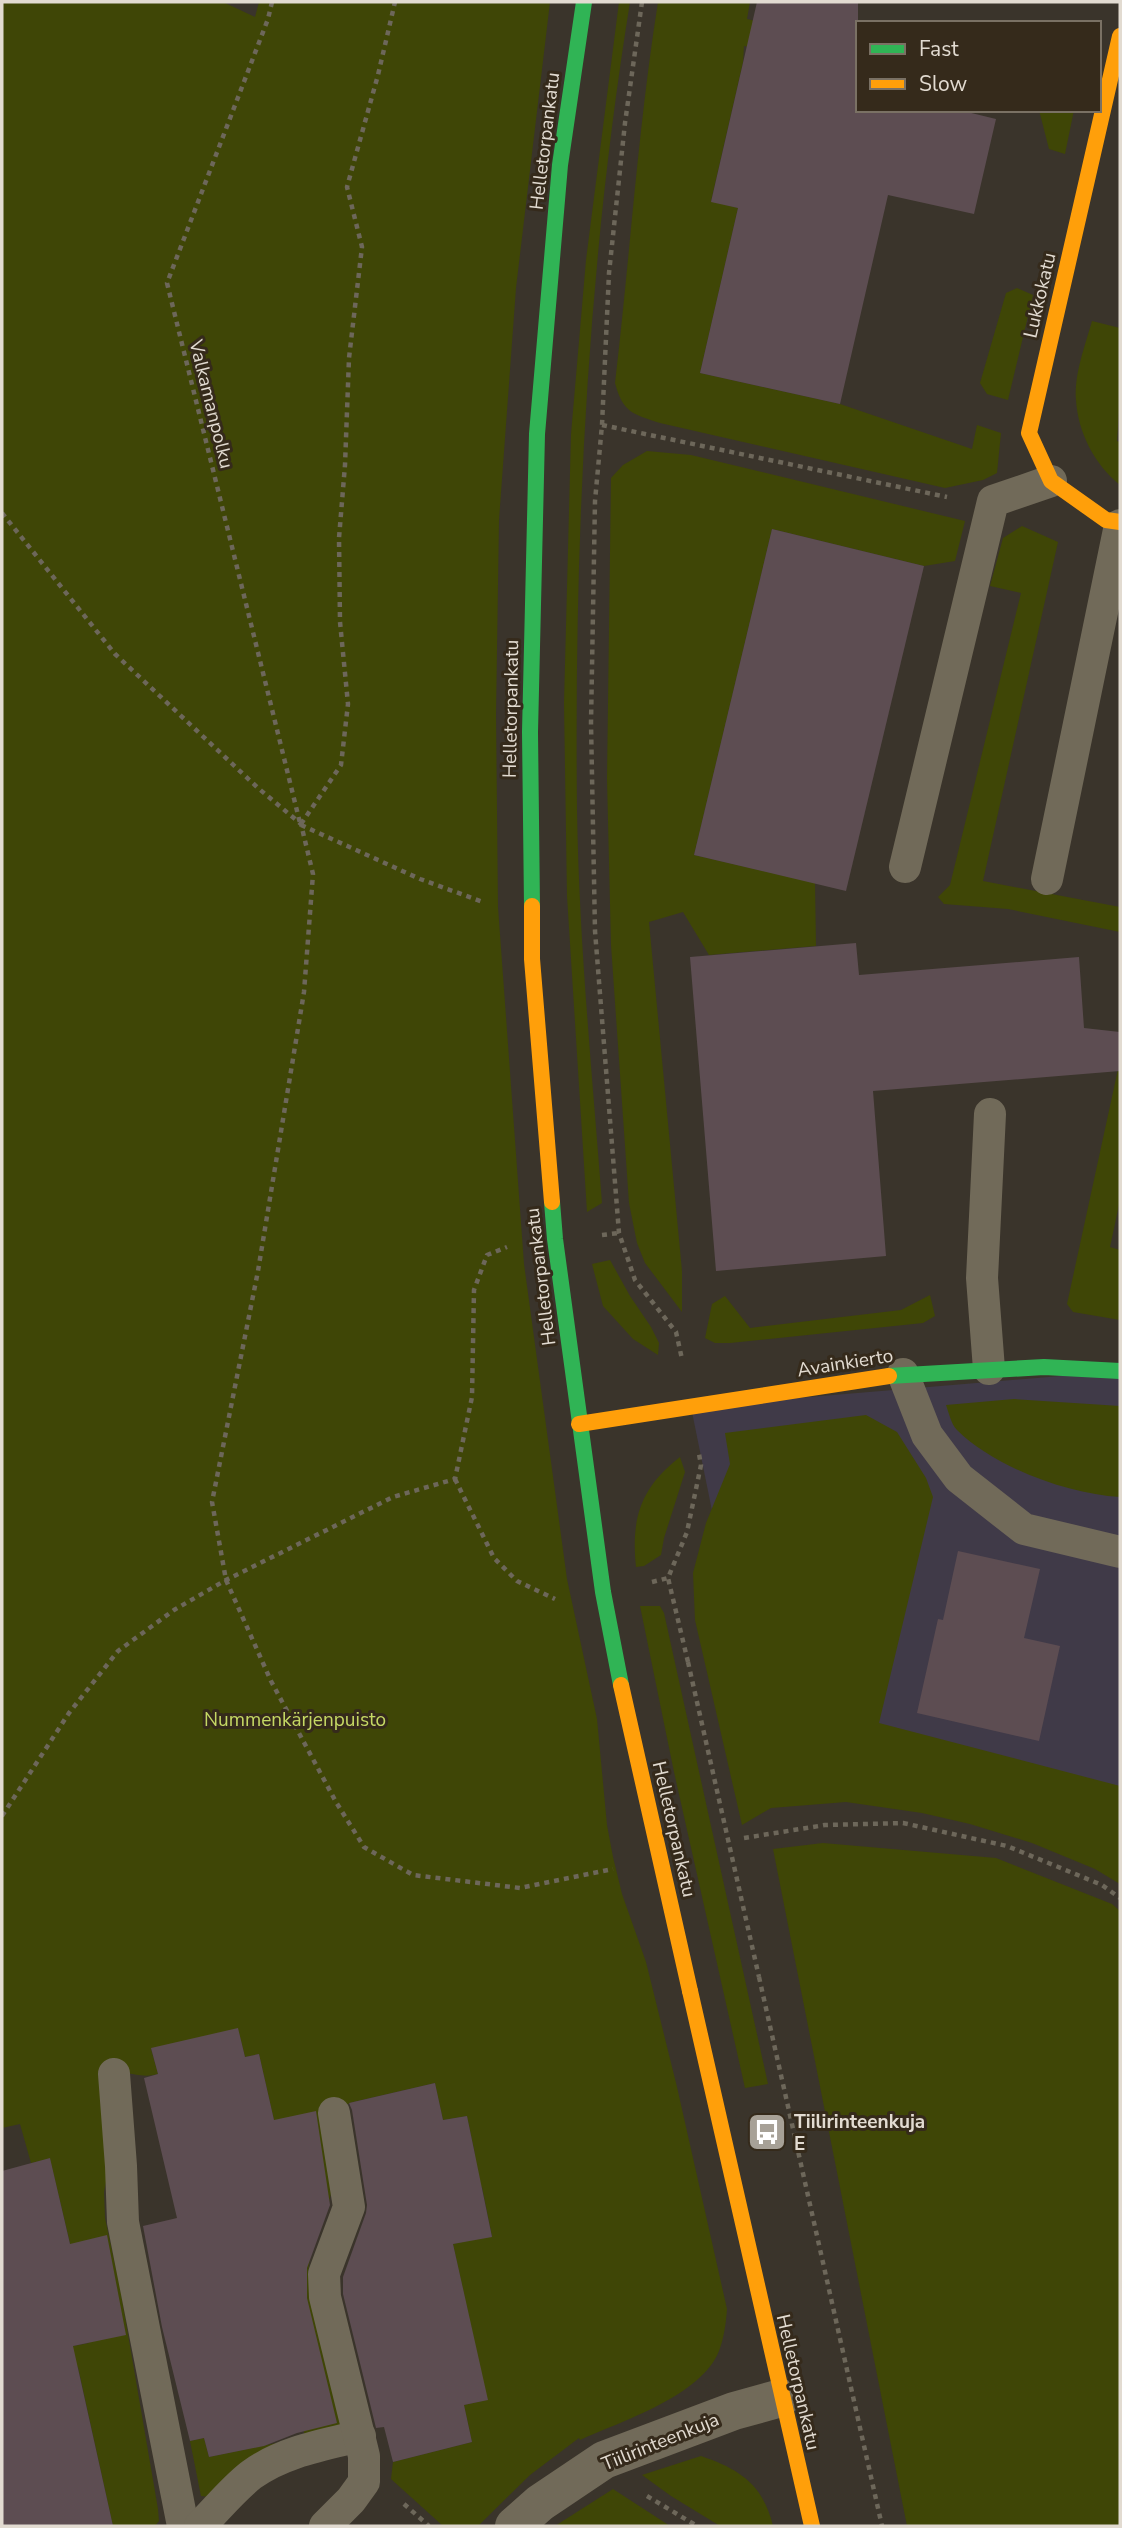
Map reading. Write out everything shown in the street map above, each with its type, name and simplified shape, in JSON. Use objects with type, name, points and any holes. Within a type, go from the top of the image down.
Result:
[{"type":"street","name":"Helletorpankatu","points":[[584,2],[560,165],[537,433],[530,732],[532,959],[555,1239],[579,1424],[621,1685],[780,2398],[812,2526]]},
{"type":"street","name":"Lukkokatu","points":[[1051,481],[1030,433],[1120,36]]},
{"type":"street","points":[[1051,481],[1106,520],[1120,524]]},
{"type":"street","name":"Avainkierto","points":[[579,1424],[903,1374],[1044,1367],[1120,1371]]},
{"type":"street","name":"Tiilirinteenkuja","points":[[514,2526],[540,2503],[604,2460],[734,2411],[780,2398]]},
{"type":"lane","points":[[905,867],[993,501],[1051,481]]},
{"type":"lane","points":[[1047,879],[1120,524]]},
{"type":"lane","points":[[989,1369],[982,1278],[990,1114]]},
{"type":"lane","points":[[903,1374],[927,1434],[959,1478],[1024,1529],[1120,1552]]},
{"type":"lane","points":[[114,2074],[123,2222],[183,2526]]},
{"type":"lane","points":[[325,2526],[351,2500],[364,2482],[364,2456],[326,2297],[324,2274],[349,2207],[334,2113]]},
{"type":"lane","points":[[200,2526],[249,2476],[265,2466],[306,2449],[359,2436]]},
{"type":"path","name":"Valkamanpolku","points":[[272,2],[268,19],[167,283],[313,874],[304,992],[258,1271],[212,1502],[226,1580],[271,1681],[336,1802],[364,1847],[413,1875],[520,1888],[615,1869]]},
{"type":"path","points":[[301,824],[341,765],[348,704],[340,622],[339,538],[349,358],[362,247],[347,187],[395,2]]},
{"type":"path","points":[[642,2],[625,123],[609,273],[602,425],[595,501],[590,723],[595,931],[618,1233],[635,1280],[676,1332],[701,1465],[687,1532],[668,1578],[882,2526]]},
{"type":"path","points":[[602,425],[968,502],[993,501]]},
{"type":"path","points":[[2,513],[115,654],[258,788],[301,824],[420,879],[532,920]]},
{"type":"path","points":[[618,1233],[520,1242],[487,1255],[474,1290],[472,1397],[455,1479],[494,1558],[517,1581],[562,1602],[668,1578]]},
{"type":"path","points":[[2,1816],[69,1713],[118,1651],[174,1610],[226,1580],[393,1497],[455,1479]]},
{"type":"path","points":[[744,1838],[825,1825],[903,1823],[1007,1846],[1102,1885],[1120,1898]]},
{"type":"shaded area","points":[[1120,1371],[1120,1859],[825,1752],[721,1555],[691,1407]]},
{"type":"green space","name":"Nummenkärjenpuisto","points":[[2,2],[223,2],[255,17],[259,2],[550,2],[516,288],[499,520],[496,714],[498,907],[524,1264],[567,1579],[597,1719],[607,1825],[613,1857],[622,1894],[646,1962],[727,2309],[719,2351],[710,2367],[696,2381],[659,2405],[580,2440],[579,2438],[530,2475],[478,2526],[443,2526],[391,2479],[393,2462],[472,2442],[464,2405],[487,2400],[453,2244],[492,2236],[482,2187],[456,2191],[450,2159],[475,2154],[467,2116],[443,2120],[435,2083],[353,2102],[320,2114],[331,2193],[327,2211],[311,2249],[308,2273],[342,2427],[210,2497],[201,2496],[190,2441],[204,2438],[209,2457],[305,2437],[287,2351],[276,2129],[259,2054],[245,2057],[238,2029],[151,2049],[158,2074],[114,2074],[108,2173],[104,2192],[105,2218],[120,2288],[158,2509],[159,2521],[155,2526],[113,2526],[78,2367],[54,2350],[89,2343],[70,2243],[50,2159],[31,2163],[20,2124],[2,2128]]},
{"type":"green space","points":[[619,2],[630,2],[615,102],[594,304],[586,405],[578,607],[578,859],[586,1006],[602,1203],[587,1212],[567,896],[564,703],[571,434],[586,260]]},
{"type":"green space","points":[[658,2],[750,2],[747,19],[856,45],[856,69],[744,46],[743,62],[711,201],[738,208],[700,373],[840,404],[972,449],[977,425],[1001,433],[997,473],[983,480],[945,488],[660,423],[630,411],[622,401],[615,383]]},
{"type":"green space","points":[[1040,112],[1074,112],[1065,154],[1049,149]]},
{"type":"green space","points":[[1017,288],[1033,295],[1008,400],[987,394],[980,383],[1006,293]]},
{"type":"green space","points":[[1092,321],[1120,328],[1117,441],[1120,442],[1120,485],[1103,468],[1089,447],[1077,412],[1077,380]]},
{"type":"green space","points":[[647,451],[691,455],[965,521],[955,561],[924,566],[772,529],[694,855],[815,883],[816,946],[709,955],[683,912],[649,922],[682,1271],[682,1312],[645,1263],[637,1243],[629,1203],[611,945],[607,779],[611,478],[623,465]]},
{"type":"green space","points":[[1022,526],[1058,542],[983,881],[1120,907],[1120,932],[1008,909],[944,904],[938,897],[950,885],[1021,593],[990,586],[1003,538]]},
{"type":"green space","points":[[1120,1060],[1120,1200],[1110,1247],[1120,1250],[1120,1320],[1073,1312],[1067,1304]]},
{"type":"green space","points":[[610,1260],[651,1327],[659,1343],[658,1355],[633,1339],[603,1306],[592,1264]]},
{"type":"green space","points":[[930,1295],[935,1316],[923,1323],[730,1343],[715,1343],[705,1338],[712,1304],[725,1296],[750,1328],[901,1310]]},
{"type":"green space","points":[[1014,1399],[1120,1406],[1120,1497],[1055,1484],[1011,1467],[972,1443],[957,1430],[946,1405]]},
{"type":"green space","points":[[866,1415],[897,1432],[926,1478],[933,1497],[879,1723],[1120,1786],[1120,1884],[1095,1869],[1032,1843],[922,1813],[846,1802],[771,1808],[742,1825],[695,1620],[693,1573],[706,1523],[730,1464],[725,1433]]},
{"type":"green space","points":[[680,1457],[685,1472],[661,1555],[644,1566],[636,1567],[635,1534],[641,1506],[656,1481]]},
{"type":"green space","points":[[640,1606],[660,1606],[664,1613],[768,2084],[745,2088],[674,1772]]},
{"type":"green space","points":[[823,1843],[996,1858],[1112,1904],[1120,1911],[1120,2526],[907,2526],[773,1849]]},
{"type":"green space","points":[[701,2456],[748,2480],[763,2499],[773,2526],[720,2526],[642,2475]]},
{"type":"green space","points":[[613,2489],[670,2526],[555,2526]]},
{"type":"building","points":[[757,2],[858,2],[856,112],[967,112],[996,119],[974,214],[888,195],[840,404],[700,373],[738,208],[711,202]]},
{"type":"building","points":[[772,529],[924,566],[846,891],[694,855]]},
{"type":"building","points":[[856,943],[859,975],[1079,957],[1084,1028],[1120,1032],[1120,1071],[873,1091],[886,1256],[716,1271],[690,957]]},
{"type":"building","points":[[958,1551],[1040,1569],[1024,1638],[1060,1646],[1039,1741],[917,1713],[938,1619],[943,1620]]},
{"type":"building","points":[[238,2028],[245,2057],[259,2054],[274,2120],[316,2111],[330,2205],[307,2268],[307,2298],[337,2423],[297,2433],[264,2446],[209,2457],[204,2438],[190,2441],[162,2327],[143,2226],[177,2218],[144,2078],[158,2074],[151,2048]]},
{"type":"building","points":[[435,2083],[443,2120],[467,2116],[492,2237],[453,2244],[488,2400],[464,2405],[472,2442],[393,2462],[384,2427],[376,2428],[343,2294],[343,2277],[367,2205],[349,2103]]},
{"type":"building","points":[[50,2158],[70,2244],[107,2235],[126,2335],[73,2346],[113,2526],[2,2526],[2,2171]]},
{"type":"traffic: fast","points":[[532,906],[530,732],[537,434],[560,165],[584,2]]},
{"type":"traffic: fast","points":[[552,1202],[603,1592],[621,1685]]},
{"type":"traffic: fast","points":[[889,1376],[1044,1367],[1120,1371]]},
{"type":"traffic: slow","points":[[1120,36],[1029,433],[1051,481],[1106,520],[1120,522]]},
{"type":"traffic: slow","points":[[532,906],[532,959],[552,1202]]},
{"type":"traffic: slow","points":[[579,1424],[889,1376]]},
{"type":"traffic: slow","points":[[621,1685],[690,1991]]},
{"type":"traffic: slow","points":[[690,1991],[812,2526]]},
{"type":"place","name":"Tiilirinteenkuja E","points":[[767,2132]]}]
